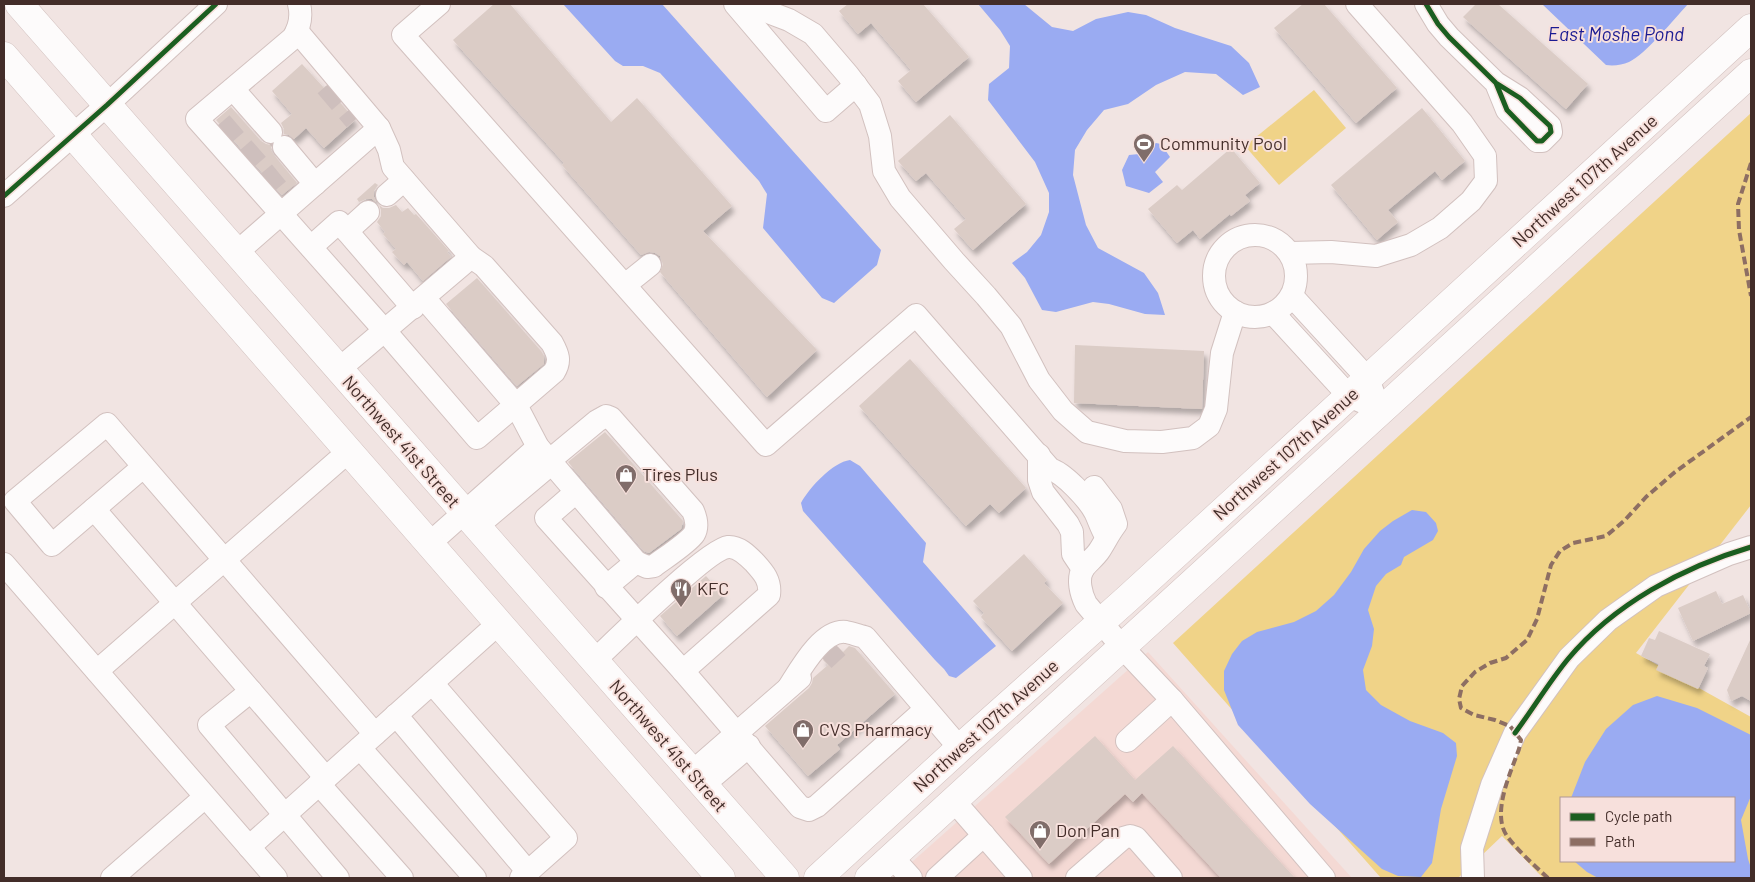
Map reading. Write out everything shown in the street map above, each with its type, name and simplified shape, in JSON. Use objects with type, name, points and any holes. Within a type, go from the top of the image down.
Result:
[{"type":"main road","name":"Northwest 41st Street","points":[[18,4],[784,878]]},
{"type":"main road","name":"Northwest 107th Avenue","points":[[818,878],[1359,388],[1751,28]]},
{"type":"main road","points":[[4,56],[721,878]]},
{"type":"main road","name":"Northwest 107th Avenue","points":[[869,878],[1751,73]]},
{"type":"street","points":[[4,196],[107,105],[216,4]]},
{"type":"street","points":[[299,4],[300,34],[304,50],[310,65],[326,86]]},
{"type":"street","points":[[439,4],[403,35],[766,445],[916,315],[1039,455],[1068,461],[1072,474],[1096,489],[1111,509],[1116,524],[1106,536],[1100,551],[1078,561]]},
{"type":"street","points":[[735,4],[826,111],[856,85]]},
{"type":"street","points":[[747,4],[789,20],[813,34],[856,85],[870,104],[880,136],[884,171],[900,198],[1011,326],[1039,380],[1063,411],[1087,432],[1126,441],[1162,442],[1193,438],[1208,426],[1216,409],[1222,353],[1234,312]]},
{"type":"street","points":[[1290,253],[1331,252],[1376,256],[1411,245],[1440,228],[1471,201],[1486,180],[1486,156],[1462,123],[1357,4]]},
{"type":"street","points":[[1426,4],[1438,24],[1449,37],[1496,84]]},
{"type":"street","points":[[300,34],[379,128],[389,150],[393,167],[471,257],[484,266],[552,343],[559,358],[559,365],[554,372],[477,438],[240,164],[197,119],[300,34]]},
{"type":"street","points":[[233,89],[247,115],[316,184]]},
{"type":"street","points":[[338,164],[337,157],[358,134],[360,126],[355,120]]},
{"type":"street","points":[[236,253],[379,128]]},
{"type":"street","points":[[387,195],[404,180]]},
{"type":"street","points":[[347,231],[368,212]]},
{"type":"street","points":[[311,247],[339,222],[516,405],[547,457],[636,562],[647,566],[654,566],[694,534],[696,523],[693,511],[611,418],[606,416],[547,457],[470,521],[430,543]]},
{"type":"street","points":[[1251,234],[1273,239],[1290,253],[1294,263],[1297,274],[1296,286],[1292,296],[1274,313],[1261,317],[1247,317],[1234,312],[1223,303],[1216,290],[1213,275],[1216,260],[1224,247],[1237,238],[1251,234]]},
{"type":"street","points":[[338,370],[471,257]]},
{"type":"street","points":[[625,285],[650,265]]},
{"type":"street","points":[[1292,296],[1316,323],[1359,388]]},
{"type":"street","points":[[1274,313],[1298,340],[1359,388],[1381,410]]},
{"type":"street","points":[[1298,340],[1316,323]]},
{"type":"street","points":[[143,466],[52,545],[15,501],[107,424],[224,560],[475,878]]},
{"type":"street","points":[[97,671],[349,451]]},
{"type":"street","points":[[1039,455],[1039,480],[1043,492],[1072,532],[1083,598],[1122,647],[1172,700],[1324,878]]},
{"type":"street","points":[[1047,497],[1072,474]]},
{"type":"street","points":[[576,492],[546,518],[804,810],[809,810],[822,802],[926,709]]},
{"type":"street","points":[[94,509],[251,691],[402,878]]},
{"type":"street","points":[[594,661],[636,620],[712,554],[729,547],[734,547],[745,553],[767,577],[770,588],[766,598],[683,671]]},
{"type":"street","points":[[1473,878],[1472,848],[1492,785],[1515,733],[1569,658],[1608,620],[1656,586],[1751,547]]},
{"type":"street","points":[[606,587],[636,562]]},
{"type":"street","points":[[4,564],[276,878]]},
{"type":"street","points":[[249,847],[499,623]]},
{"type":"street","points":[[697,779],[743,740],[789,687],[812,652],[828,638],[840,632],[865,638],[961,747]]},
{"type":"street","points":[[789,687],[849,638],[859,636]]},
{"type":"street","points":[[396,715],[524,875],[566,838],[432,683]]},
{"type":"street","points":[[251,691],[209,725],[338,878]]},
{"type":"street","points":[[1127,741],[1172,700]]},
{"type":"street","points":[[122,875],[205,797]]},
{"type":"street","points":[[954,801],[1022,878]]},
{"type":"street","points":[[938,878],[984,835]]},
{"type":"street","points":[[1077,878],[1124,838],[1130,836],[1136,838],[1160,874]]},
{"type":"street","points":[[892,857],[911,878]]},
{"type":"shaded area","points":[[1314,90],[1346,128],[1279,185],[1245,146]]},
{"type":"shaded area","points":[[1751,113],[1751,505],[1636,653],[1751,717],[1751,878],[1543,878],[1502,836],[1458,878],[1381,878],[1173,643]]},
{"type":"shaded area","points":[[1148,652],[1352,878],[894,878]]},
{"type":"water","points":[[563,4],[662,4],[881,250],[877,265],[834,303],[822,298],[763,228],[767,194],[759,181],[660,73],[643,66],[623,66],[615,61]]},
{"type":"water","points":[[978,4],[1024,4],[1052,27],[1073,31],[1096,19],[1128,12],[1146,15],[1175,28],[1231,46],[1249,63],[1260,87],[1243,95],[1216,74],[1185,72],[1156,85],[1128,104],[1104,110],[1087,130],[1075,150],[1073,175],[1086,225],[1098,248],[1144,273],[1158,293],[1165,315],[1145,314],[1109,304],[1093,302],[1056,312],[1042,310],[1025,278],[1012,263],[1027,252],[1041,235],[1049,212],[1049,193],[1035,162],[988,100],[989,84],[1009,68],[1010,46],[1000,30]]},
{"type":"water","name":"East Moshe Pond","points":[[1542,4],[1688,4],[1636,58],[1621,65],[1606,65]]},
{"type":"water","name":"Community Pool","points":[[1156,143],[1161,144],[1170,157],[1155,172],[1163,182],[1149,193],[1126,186],[1122,170],[1129,155],[1139,154]]},
{"type":"water","points":[[850,460],[860,466],[926,543],[923,562],[996,646],[956,678],[949,676],[803,511],[801,503],[816,483],[836,465]]},
{"type":"water","points":[[1412,510],[1426,512],[1436,523],[1438,531],[1433,540],[1404,557],[1401,565],[1386,574],[1376,586],[1368,610],[1374,629],[1372,646],[1363,670],[1366,690],[1381,705],[1410,721],[1443,733],[1456,743],[1457,756],[1441,809],[1432,863],[1421,877],[1398,876],[1382,869],[1310,804],[1238,725],[1224,690],[1224,671],[1232,654],[1242,641],[1257,632],[1294,622],[1316,611],[1334,595],[1351,572],[1364,549],[1380,531]]},
{"type":"water","points":[[1657,696],[1697,708],[1751,735],[1751,796],[1741,820],[1751,868],[1751,878],[1598,878],[1575,862],[1735,862],[1735,797],[1571,797],[1585,762],[1606,729],[1633,705]]},
{"type":"building","points":[[494,4],[510,4],[611,122],[637,98],[732,206],[703,231],[817,350],[767,397],[660,272],[663,264],[660,256],[649,252],[641,255],[562,165],[564,163],[453,40]]},
{"type":"building","points":[[848,4],[923,4],[969,57],[916,102],[898,81],[911,70],[871,23],[858,34],[839,11]]},
{"type":"building","points":[[1303,4],[1324,4],[1397,88],[1356,123],[1274,28]]},
{"type":"building","points":[[1476,4],[1498,4],[1588,84],[1566,109],[1463,17]]},
{"type":"building","points":[[302,64],[324,88],[326,86],[355,120],[324,148],[306,128],[294,139],[284,134],[281,123],[292,114],[272,91]]},
{"type":"building","points":[[231,107],[261,141],[271,145],[274,155],[297,183],[282,195],[216,120]]},
{"type":"building","points":[[1422,108],[1465,161],[1442,180],[1435,171],[1388,210],[1398,222],[1377,240],[1331,185]]},
{"type":"building","points":[[950,115],[1026,204],[973,250],[954,229],[966,219],[926,173],[916,181],[898,161]]},
{"type":"building","points":[[1231,148],[1260,183],[1245,195],[1250,201],[1231,216],[1230,214],[1200,239],[1193,230],[1177,243],[1148,209],[1177,185],[1182,190]]},
{"type":"building","points":[[375,183],[378,185],[374,191],[376,202],[372,199],[366,199],[359,202],[357,199]]},
{"type":"building","points":[[379,205],[383,208],[389,208],[396,205],[402,212],[408,208],[414,215],[416,214],[449,251],[447,252],[451,257],[423,281],[407,262],[404,265],[392,252],[396,249],[383,234],[385,232],[377,222],[381,216]]},
{"type":"building","points":[[477,278],[544,356],[544,364],[517,386],[446,304]]},
{"type":"building","points":[[1075,345],[1204,351],[1202,409],[1074,403]]},
{"type":"building","points":[[910,359],[1026,488],[999,513],[990,504],[966,526],[859,406]]},
{"type":"building","points":[[605,432],[683,521],[681,529],[649,553],[644,551],[568,462]]},
{"type":"building","points":[[1024,554],[1047,580],[1044,583],[1063,603],[1012,651],[981,617],[984,613],[973,601]]},
{"type":"building","points":[[706,576],[723,595],[677,636],[660,616]]},
{"type":"building","points":[[1716,591],[1722,604],[1743,595],[1751,613],[1693,641],[1678,608]]},
{"type":"building","points":[[1659,631],[1710,654],[1704,666],[1708,668],[1698,689],[1656,670],[1659,664],[1641,656],[1649,638],[1655,640]]},
{"type":"building","points":[[1751,638],[1751,701],[1742,696],[1731,701],[1727,690]]},
{"type":"building","points":[[849,646],[855,648],[895,694],[837,745],[840,749],[808,776],[765,726],[809,688],[813,678],[828,665],[823,660],[829,653],[838,647],[843,652]]},
{"type":"building","points":[[1095,736],[1135,780],[1173,746],[1295,878],[1221,878],[1142,793],[1133,802],[1125,794],[1049,864],[1005,817]]},
{"type":"tunnel","points":[[326,86],[355,120]]},
{"type":"tunnel","points":[[220,138],[242,119]]},
{"type":"tunnel","points":[[242,163],[274,135]]},
{"type":"tunnel","points":[[262,187],[285,168]]},
{"type":"tunnel","points":[[824,660],[838,647]]},
{"type":"marked path","points":[[1751,163],[1738,204],[1739,230],[1751,296]]},
{"type":"marked path","points":[[1548,878],[1516,847],[1507,836],[1503,827],[1501,816],[1504,792],[1521,740],[1510,726],[1474,715],[1461,708],[1459,699],[1462,686],[1475,672],[1490,663],[1506,658],[1527,640],[1537,619],[1551,565],[1560,551],[1573,543],[1606,536],[1675,472],[1751,417]]},
{"type":"cycle path","points":[[4,196],[107,105],[216,4]]},
{"type":"cycle path","points":[[1426,4],[1438,24],[1449,37],[1496,83],[1520,98],[1550,126],[1551,132],[1542,141],[1537,141],[1507,110],[1496,83]]},
{"type":"cycle path","points":[[1515,733],[1568,659],[1606,621],[1651,590],[1675,577],[1700,565],[1751,547]]},
{"type":"place","name":"Community Pool","points":[[1144,163]]},
{"type":"place","name":"Tires Plus","points":[[626,494]]},
{"type":"place","name":"KFC","points":[[681,608]]},
{"type":"place","name":"CVS Pharmacy","points":[[803,749]]},
{"type":"place","name":"Don Pan","points":[[1040,850]]}]
